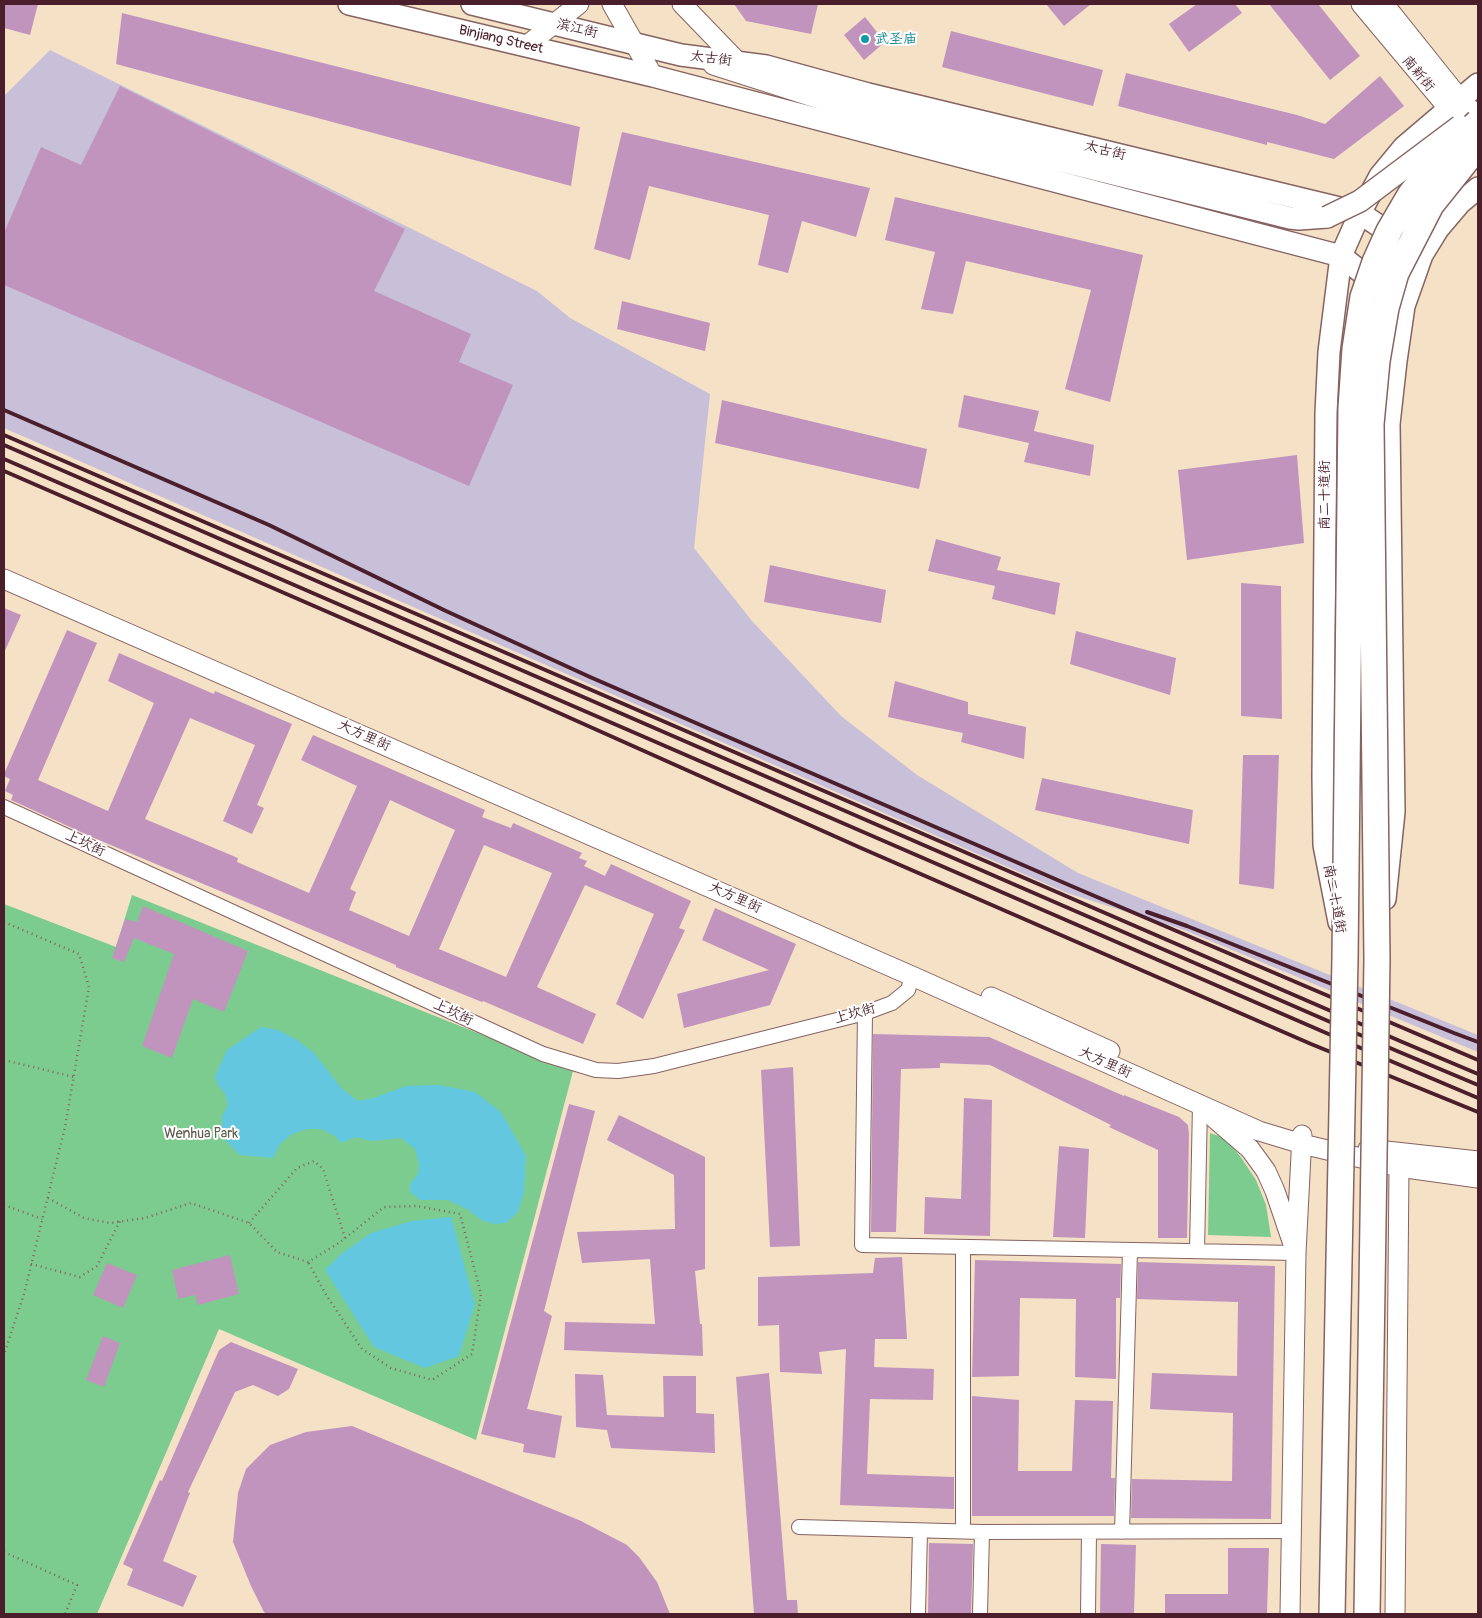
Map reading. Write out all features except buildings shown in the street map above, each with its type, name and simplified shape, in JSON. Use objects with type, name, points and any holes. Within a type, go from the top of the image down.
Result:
[{"type":"highway","points":[[1332,1614],[1345,958],[1350,408],[1355,349],[1363,297],[1375,262],[1389,231],[1410,196],[1436,162],[1478,122]]},
{"type":"highway","points":[[1366,1614],[1377,958],[1371,424],[1377,361],[1386,308],[1396,273],[1431,205],[1471,155],[1478,149]]},
{"type":"main road","name":"Binjiang Street","points":[[349,4],[653,76]]},
{"type":"main road","name":"滨江街","points":[[472,4],[681,55]]},
{"type":"main road","points":[[526,46],[579,4]]},
{"type":"main road","points":[[612,4],[653,76]]},
{"type":"main road","points":[[682,4],[738,62]]},
{"type":"main road","name":"南新街","points":[[1361,4],[1454,104],[1478,142]]},
{"type":"main road","points":[[1384,4],[1454,104],[1478,117]]},
{"type":"main road","name":"太古街","points":[[681,55],[766,66],[868,94],[1360,213]]},
{"type":"main road","name":"太古街","points":[[681,55],[841,106],[1299,220],[1327,217],[1360,201],[1478,112]]},
{"type":"main road","name":"太古街","points":[[653,76],[1341,256]]},
{"type":"main road","name":"南二十道街","points":[[1345,958],[1324,845],[1323,776],[1326,413],[1329,352],[1341,256],[1360,213],[1380,176],[1404,146],[1478,84]]},
{"type":"main road","points":[[1377,958],[1389,868],[1394,812],[1389,424],[1404,306],[1422,255],[1438,229],[1460,203],[1478,188]]},
{"type":"main road","points":[[1360,213],[1422,255]]},
{"type":"main road","points":[[1341,256],[1404,306]]},
{"type":"main road","name":"大方里街","points":[[4,569],[588,820],[1054,1025],[1238,1112],[1302,1140],[1478,1161]]},
{"type":"main road","name":"大方里街","points":[[4,579],[912,976],[1260,1131],[1302,1140],[1399,1167],[1478,1178]]},
{"type":"main road","points":[[1200,1105],[1250,1149],[1266,1171],[1275,1191],[1296,1253]]},
{"type":"main road","points":[[1290,1614],[1296,1253],[1302,1140]]},
{"type":"main road","points":[[1395,1614],[1399,1167]]},
{"type":"street","name":"上坎街","points":[[4,807],[543,1054],[596,1070],[618,1071],[654,1066],[865,1013],[892,1003],[908,990],[912,976]]},
{"type":"street","points":[[865,1013],[862,1245],[1296,1253]]},
{"type":"street","points":[[1197,1251],[1200,1105]]},
{"type":"street","points":[[963,1248],[963,1531]]},
{"type":"street","points":[[1122,1532],[1130,1251]]},
{"type":"street","points":[[799,1526],[982,1532],[1291,1531]]},
{"type":"street","points":[[918,1614],[920,1531]]},
{"type":"street","points":[[980,1614],[982,1532]]},
{"type":"street","points":[[1088,1614],[1089,1532]]},
{"type":"path","points":[[4,922],[79,954],[89,987],[65,1127],[24,1294],[4,1355]]},
{"type":"path","points":[[4,1060],[74,1077]]},
{"type":"path","points":[[249,1222],[296,1168],[314,1161],[322,1169],[345,1238]]},
{"type":"path","points":[[48,1198],[84,1218],[110,1223],[145,1218],[191,1203],[249,1222],[277,1252],[308,1262],[325,1292],[362,1348],[391,1368],[432,1380],[472,1354],[481,1294],[460,1214],[417,1206],[384,1207],[345,1238],[308,1262]]},
{"type":"path","points":[[4,1206],[42,1220]]},
{"type":"path","points":[[32,1264],[80,1277],[97,1266],[120,1222]]},
{"type":"path","points":[[4,1552],[77,1585],[65,1614]]},
{"type":"shaded area","points":[[50,50],[537,291],[570,318],[710,394],[694,548],[752,621],[841,716],[917,775],[1078,873],[1478,1035],[1478,1052],[1184,930],[1067,893],[4,428],[4,96]]},
{"type":"green space","name":"Wenhua Park","points":[[132,895],[573,1071],[476,1440],[219,1329],[97,1614],[4,1614],[4,904],[116,947]]},
{"type":"green space","points":[[1210,1133],[1225,1138],[1256,1180],[1266,1205],[1271,1237],[1208,1235]]},
{"type":"water","points":[[261,1027],[278,1030],[297,1040],[314,1053],[342,1089],[358,1101],[374,1098],[406,1086],[439,1085],[475,1092],[501,1112],[526,1156],[524,1192],[518,1212],[506,1223],[494,1224],[481,1220],[469,1210],[448,1200],[420,1200],[410,1192],[410,1184],[418,1174],[419,1164],[415,1149],[401,1138],[371,1141],[356,1137],[341,1143],[335,1136],[321,1129],[307,1129],[292,1134],[280,1144],[273,1158],[240,1155],[226,1141],[222,1128],[222,1116],[228,1105],[225,1094],[218,1085],[215,1076],[227,1050]]},
{"type":"water","points":[[451,1217],[475,1304],[459,1356],[425,1368],[374,1347],[325,1270],[341,1254],[371,1233],[412,1221]]},
{"type":"railway","points":[[4,410],[269,525],[446,611],[590,677],[1478,1060]]},
{"type":"railway","points":[[4,435],[1478,1074]]},
{"type":"railway","points":[[4,445],[1478,1085]]},
{"type":"railway","points":[[4,459],[1478,1098]]},
{"type":"railway","points":[[4,471],[1311,1044],[1478,1112]]},
{"type":"railway","points":[[1147,912],[1187,926],[1478,1042]]},
{"type":"place","name":"武圣庙","points":[[865,39]]}]
